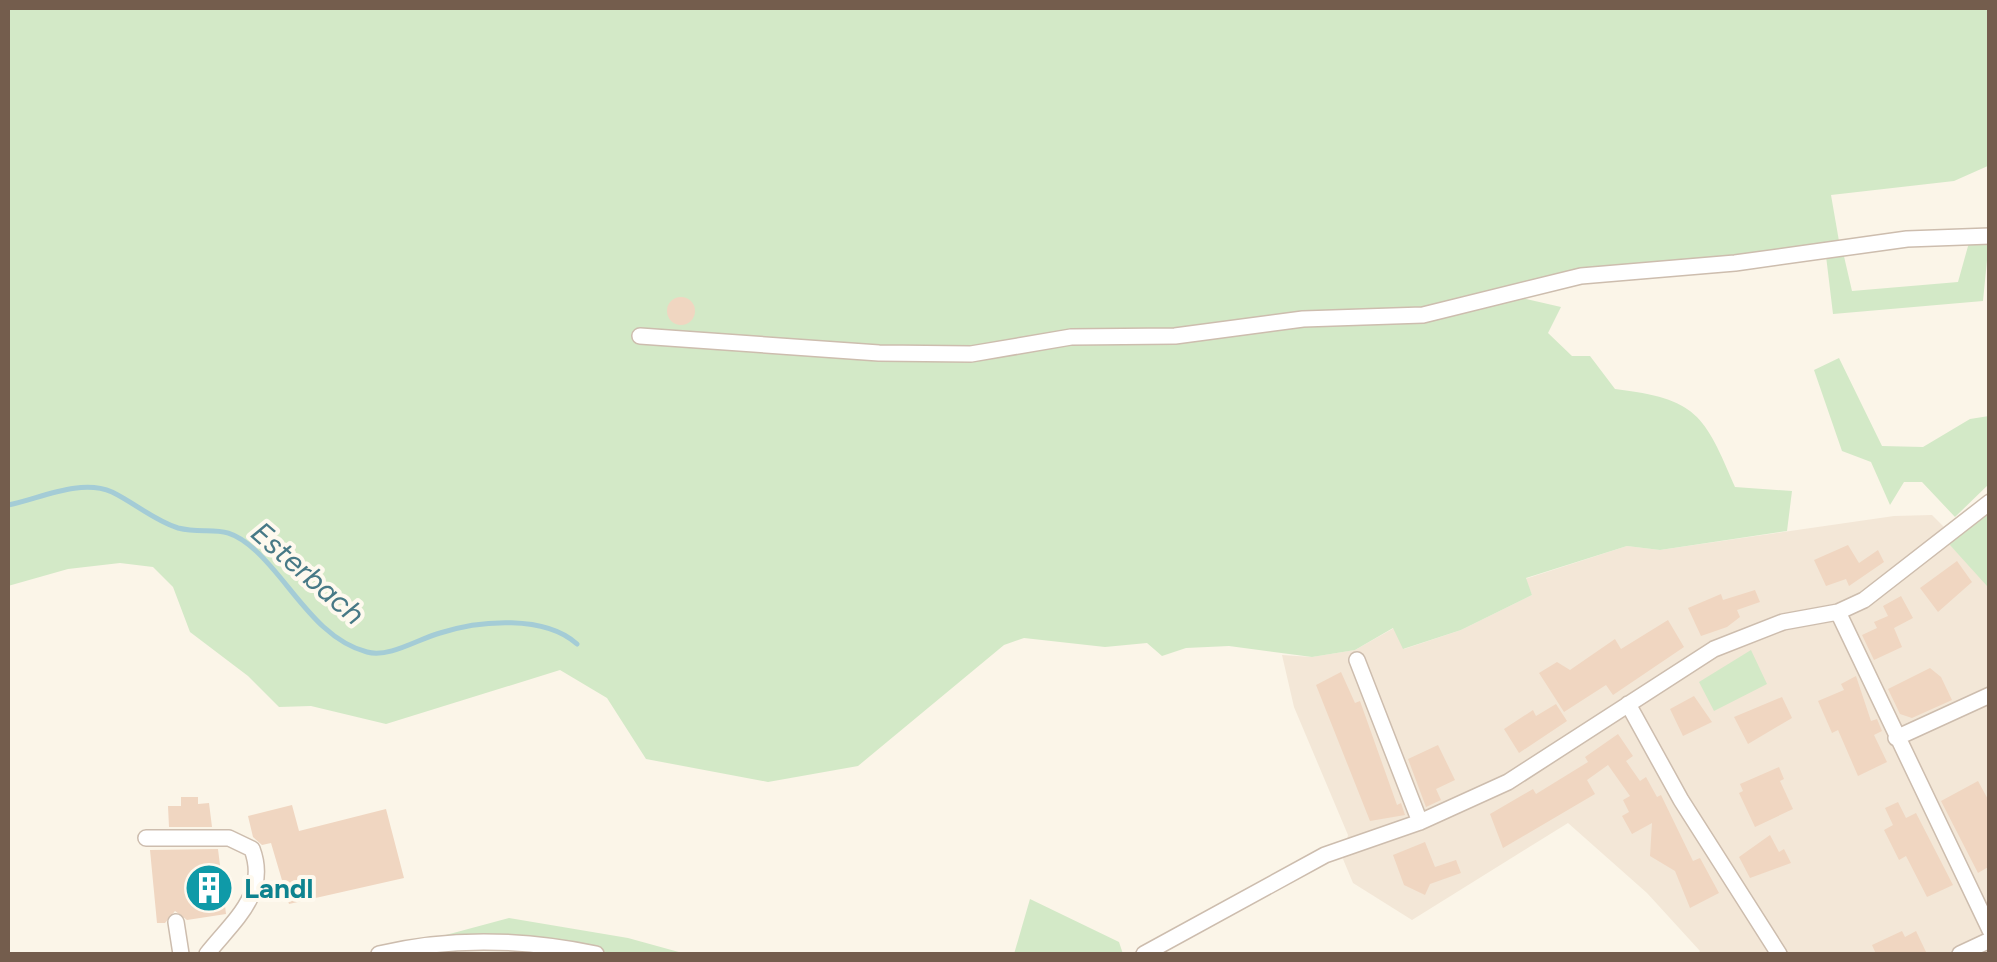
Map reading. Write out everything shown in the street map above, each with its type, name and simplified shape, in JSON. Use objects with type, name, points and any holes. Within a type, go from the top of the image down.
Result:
[{"type":"street","points":[[640,336],[879,353],[971,354],[1071,338],[1161,337],[1303,320],[1423,315],[1582,276],[1735,263],[1907,239],[1990,236]]},
{"type":"street","points":[[1144,954],[1180,938],[1325,856],[1420,822],[1520,774],[1714,649],[1784,622],[1838,612],[1894,581],[1990,502]]},
{"type":"street","points":[[1838,612],[1990,930]]},
{"type":"street","points":[[1357,660],[1420,822]]},
{"type":"street","points":[[1896,738],[1990,695]]},
{"type":"street","points":[[1628,704],[1672,785],[1779,954]]},
{"type":"street","points":[[146,838],[229,838],[252,849],[260,870],[253,895],[207,954]]},
{"type":"street","points":[[176,922],[181,954]]},
{"type":"street","points":[[1180,938],[1188,954]]},
{"type":"street","points":[[1960,954],[1990,940]]},
{"type":"street","points":[[379,954],[428,945],[499,942],[596,954]]},
{"type":"shaded area","points":[[1932,515],[1949,532],[1949,544],[1989,585],[1989,954],[1698,954],[1700,951],[1647,893],[1568,823],[1412,920],[1353,883],[1343,859],[1348,835],[1294,707],[1282,655],[1312,657],[1355,650],[1394,628],[1404,649],[1461,630],[1532,595],[1525,579],[1627,546],[1660,550],[1894,516]]},
{"type":"green space","points":[[8,8],[1989,8],[1990,165],[1954,181],[1831,195],[1840,247],[1518,289],[1522,298],[1561,307],[1548,333],[1572,356],[1590,356],[1615,389],[1664,398],[1694,414],[1715,442],[1735,487],[1792,491],[1787,531],[1660,550],[1627,546],[1526,578],[1532,595],[1461,630],[1403,649],[1393,628],[1355,650],[1312,657],[1229,646],[1186,648],[1162,656],[1147,643],[1105,647],[1024,638],[1004,645],[858,766],[768,782],[646,759],[607,698],[560,670],[386,724],[311,706],[279,707],[248,676],[190,632],[173,587],[153,567],[120,563],[68,569],[8,586]]},
{"type":"green space","points":[[1970,239],[1989,240],[1983,301],[1833,314],[1826,256],[1843,252],[1852,291],[1958,282]]},
{"type":"green space","points":[[1839,358],[1882,446],[1923,447],[1970,419],[1989,416],[1989,484],[1955,517],[1922,482],[1904,482],[1890,505],[1871,462],[1842,451],[1814,370]]},
{"type":"green space","points":[[1989,512],[1990,585],[1987,586],[1949,544]]},
{"type":"green space","points":[[1751,650],[1767,684],[1714,711],[1699,682]]},
{"type":"green space","points":[[1030,899],[1119,942],[1123,954],[1014,954]]},
{"type":"green space","points":[[509,918],[628,938],[686,954],[615,954],[574,945],[431,939]]},
{"type":"building","points":[[681,297],[691,301],[695,311],[691,321],[681,325],[671,321],[667,311],[671,301]]},
{"type":"building","points":[[1848,545],[1859,563],[1878,550],[1884,562],[1849,586],[1846,579],[1826,586],[1814,560]]},
{"type":"building","points":[[1957,561],[1972,582],[1938,612],[1920,588]]},
{"type":"building","points":[[1755,590],[1760,602],[1737,610],[1740,617],[1727,627],[1701,636],[1688,608],[1721,594],[1723,600]]},
{"type":"building","points":[[1901,596],[1913,618],[1894,628],[1902,647],[1874,660],[1862,635],[1877,628],[1874,622],[1888,616],[1883,606]]},
{"type":"building","points":[[1668,620],[1684,647],[1613,695],[1606,685],[1564,712],[1539,673],[1557,662],[1570,670],[1615,639],[1621,649]]},
{"type":"building","points":[[1930,668],[1941,677],[1952,700],[1912,718],[1900,714],[1888,689]]},
{"type":"building","points":[[1341,672],[1355,703],[1360,701],[1397,805],[1401,803],[1405,815],[1370,821],[1316,685]]},
{"type":"building","points":[[1856,676],[1871,721],[1877,719],[1882,731],[1874,735],[1887,762],[1858,776],[1838,730],[1832,733],[1818,701],[1844,690],[1841,684]]},
{"type":"building","points":[[1694,696],[1712,722],[1683,736],[1670,709]]},
{"type":"building","points":[[1782,697],[1792,718],[1748,744],[1734,717]]},
{"type":"building","points":[[1556,704],[1567,721],[1519,753],[1504,729],[1533,710],[1536,716]]},
{"type":"building","points":[[1618,734],[1633,756],[1626,761],[1640,781],[1646,777],[1657,797],[1661,795],[1693,861],[1700,858],[1719,893],[1690,908],[1675,871],[1650,856],[1652,823],[1632,834],[1622,816],[1629,812],[1623,800],[1630,796],[1608,765],[1587,780],[1595,794],[1503,848],[1490,814],[1533,789],[1536,794],[1588,762],[1585,757]]},
{"type":"building","points":[[1438,745],[1455,780],[1436,789],[1441,800],[1426,807],[1408,759]]},
{"type":"building","points":[[1779,767],[1784,779],[1780,781],[1793,809],[1755,827],[1739,793],[1743,791],[1740,784]]},
{"type":"building","points":[[1978,781],[1990,803],[1990,866],[1978,873],[1941,801]]},
{"type":"building","points":[[181,797],[198,797],[198,804],[209,803],[212,827],[169,827],[168,806],[181,806]]},
{"type":"building","points":[[1898,802],[1906,818],[1916,813],[1953,885],[1927,897],[1906,856],[1899,860],[1884,830],[1893,825],[1885,808]]},
{"type":"building","points":[[292,805],[299,831],[386,809],[404,878],[289,904],[271,843],[262,845],[253,837],[248,816]]},
{"type":"building","points":[[1770,835],[1791,863],[1750,878],[1739,857]]},
{"type":"building","points":[[1425,842],[1435,867],[1456,860],[1461,873],[1430,884],[1425,895],[1404,885],[1393,855]]},
{"type":"building","name":"Landl","points":[[218,849],[226,914],[187,920],[175,911],[165,923],[157,923],[150,850]]},
{"type":"building","points":[[1902,931],[1905,937],[1916,931],[1927,954],[1876,954],[1872,945]]},
{"type":"waterway","name":"Esterbach","points":[[8,505],[73,488],[100,488],[178,528],[234,535],[269,564],[319,623],[349,645],[367,652],[385,652],[456,629],[492,623],[548,628],[577,644]]},
{"type":"place","name":"Landl","points":[[209,888]]}]
